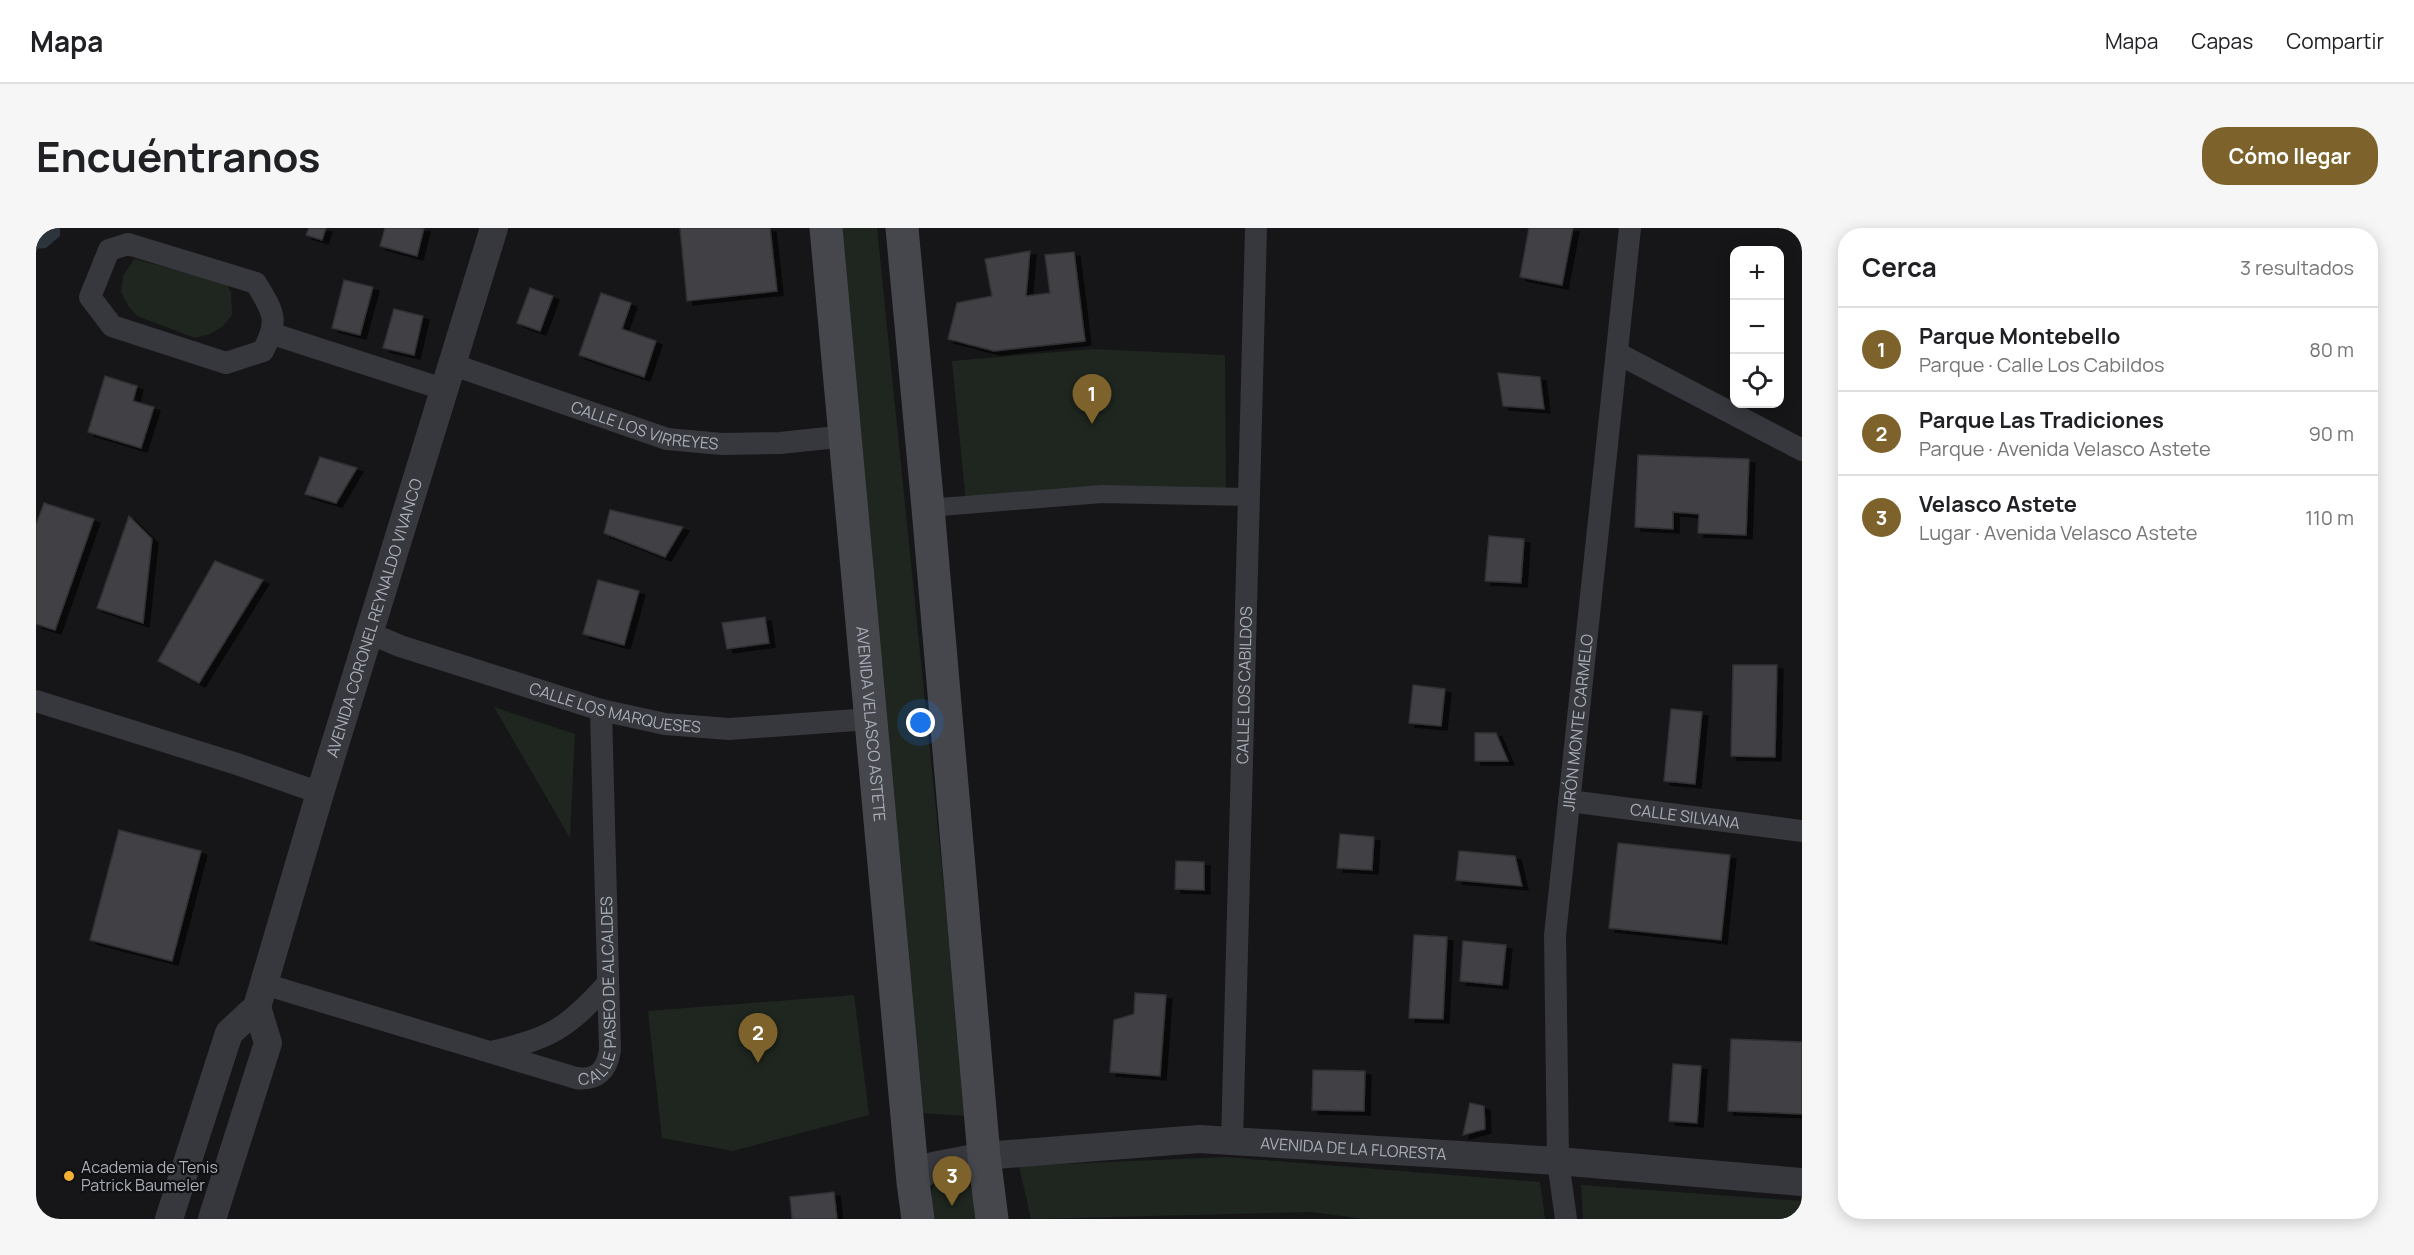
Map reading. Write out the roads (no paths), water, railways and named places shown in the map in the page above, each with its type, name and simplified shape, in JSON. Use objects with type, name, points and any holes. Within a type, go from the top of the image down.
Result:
[{"type":"main road","name":"AVENIDA VELASCO ASTETE","points":[[826,228],[918,1219]]},
{"type":"main road","points":[[902,228],[984,1156],[992,1219]]},
{"type":"street","name":"AVENIDA CORONEL REYNALDO VIVANCO","points":[[260,996],[447,376],[494,228]]},
{"type":"street","name":"CALLE LOS CABILDOS","points":[[1232,1141],[1256,228]]},
{"type":"street","name":"JIRÓN MONTE CARMELO","points":[[1566,1219],[1558,1161],[1555,935],[1630,228]]},
{"type":"street","points":[[128,244],[256,284],[272,311],[273,333],[263,351],[226,363],[112,326],[90,297],[109,250],[128,244]]},
{"type":"street","name":"CALLE LOS VIRREYES","points":[[273,333],[447,376],[667,439],[722,444],[780,443],[847,436]]},
{"type":"street","points":[[1617,353],[1802,450]]},
{"type":"street","points":[[928,508],[1102,494],[1249,497]]},
{"type":"street","name":"CALLE LOS MARQUESES","points":[[369,633],[602,710],[665,723],[729,729],[870,719]]},
{"type":"street","points":[[36,701],[226,760],[320,793]]},
{"type":"street","name":"CALLE PASEO DE ALCALDES","points":[[260,996],[490,1052],[576,1078],[587,1079],[600,1073],[608,1063],[610,1050],[602,710]]},
{"type":"street","name":"CALLE SILVANA","points":[[1569,801],[1802,831]]},
{"type":"street","points":[[490,1052],[540,1039],[562,1028],[585,1009],[608,983]]},
{"type":"street","points":[[169,1219],[229,1033],[260,996]]},
{"type":"street","points":[[212,1219],[268,1043],[260,996]]},
{"type":"street","name":"AVENIDA DE LA FLORESTA","points":[[913,1182],[933,1166],[984,1156],[1199,1139],[1558,1161],[1802,1182]]},
{"type":"place","name":"Parque Montebello","points":[[1092,424]]},
{"type":"place","name":"Parque Las Tradiciones","points":[[758,1063]]},
{"type":"place","name":"Academia de Tenis Patrick Baumeler","points":[[69,1176]]},
{"type":"place","name":"Velasco Astete","points":[[952,1206]]}]
